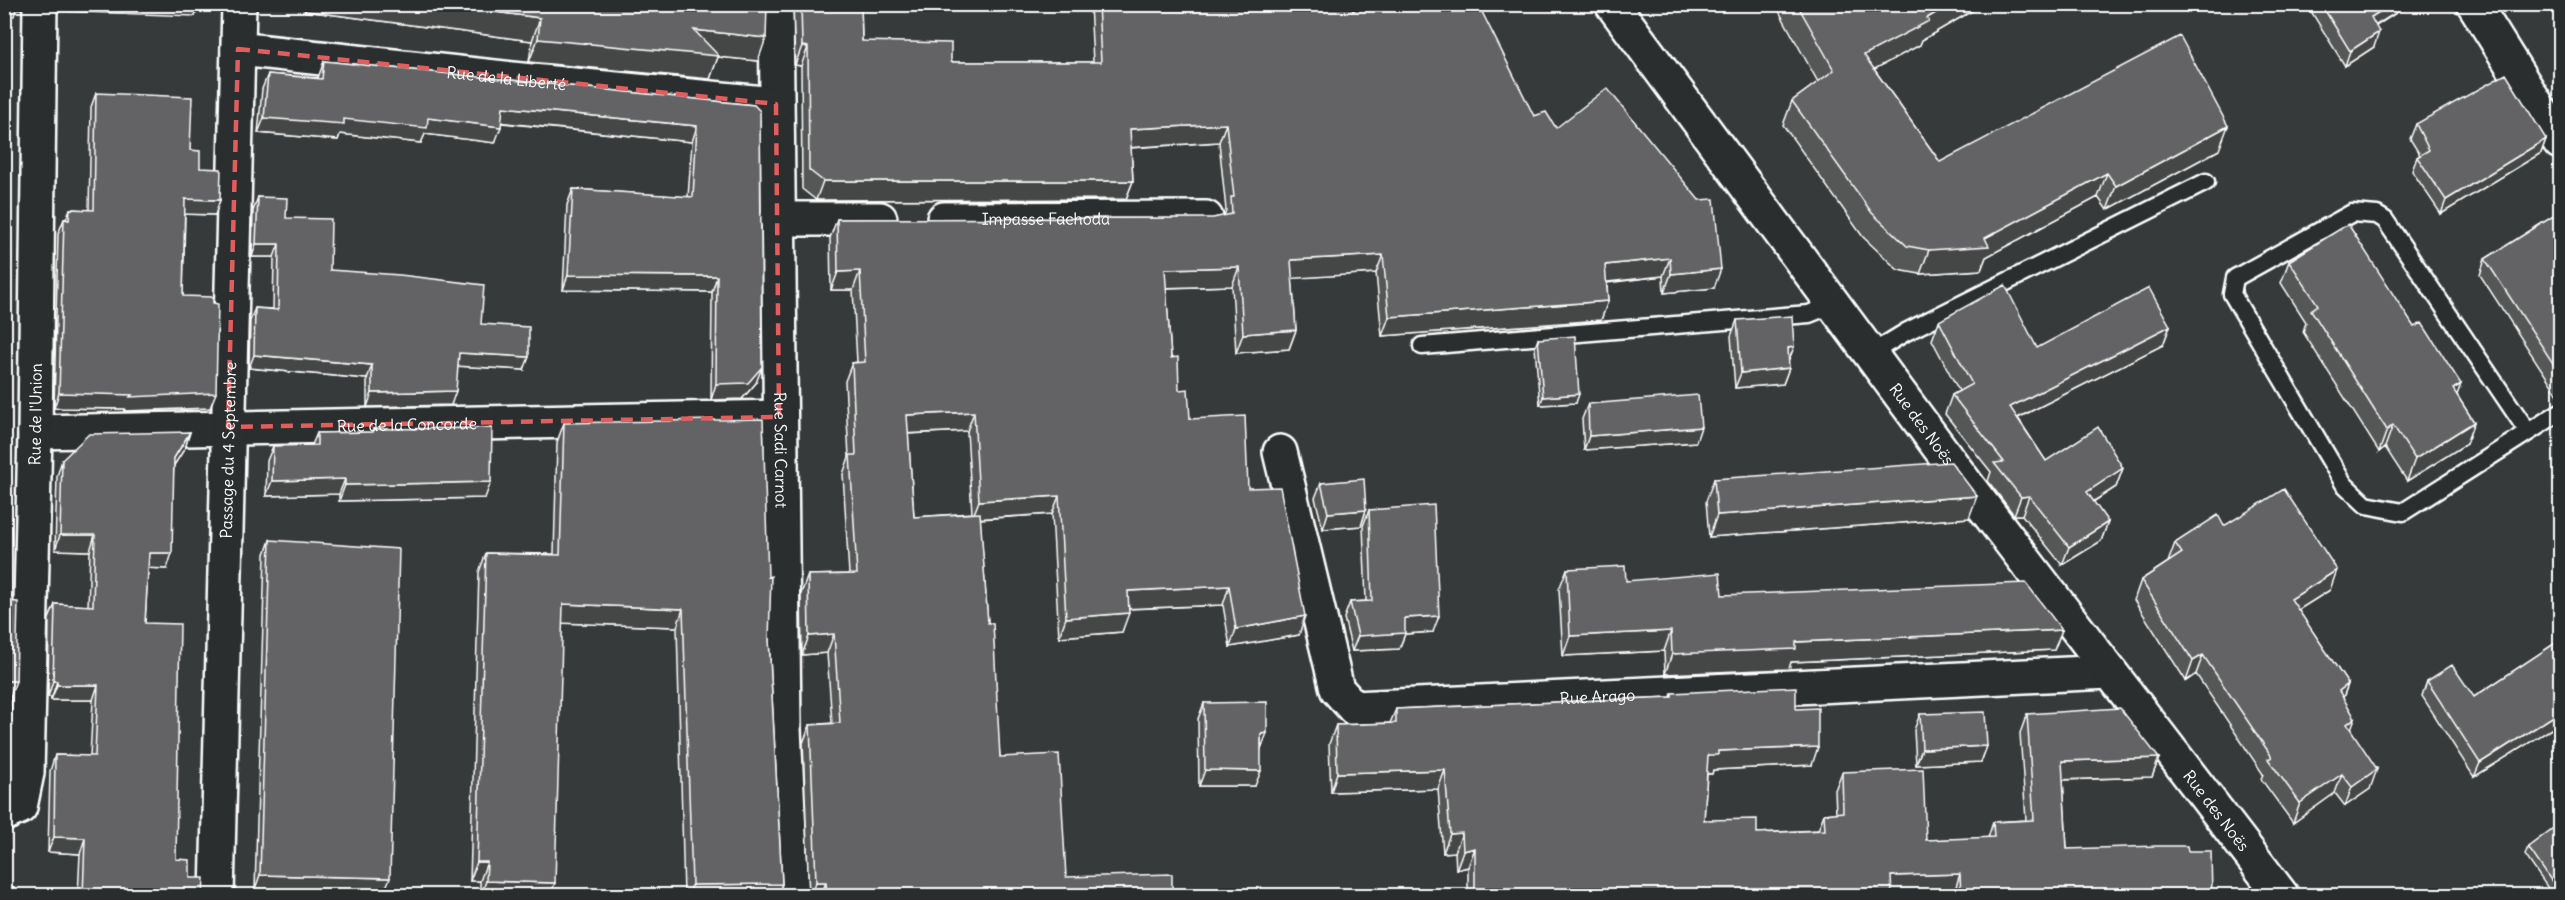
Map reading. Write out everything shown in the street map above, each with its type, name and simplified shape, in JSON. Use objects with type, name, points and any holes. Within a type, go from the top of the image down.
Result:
[{"type":"street","name":"Rue de l'Union","points":[[4,814],[20,807],[27,772],[35,432],[40,4]]},
{"type":"street","name":"Passage du 4 Septembre","points":[[218,896],[239,4]]},
{"type":"street","name":"Rue Sadi Carnot","points":[[776,4],[784,729],[792,896]]},
{"type":"street","points":[[2475,4],[2560,142]]},
{"type":"street","name":"Rue des Noës","points":[[1624,7],[1870,354],[2282,896]]},
{"type":"street","name":"Rue de la Liberté","points":[[238,49],[531,81],[776,104]]},
{"type":"street","name":"Impasse Fachoda","points":[[777,219],[1206,218]]},
{"type":"street","name":"Rue de la Concorde","points":[[35,432],[779,417]]},
{"type":"street","name":"Rue Arago","points":[[1280,452],[1337,689],[1354,708],[2110,672]]},
{"type":"lane","points":[[1870,354],[1906,332],[2206,182]]},
{"type":"lane","points":[[2528,432],[2385,220],[2377,215],[2352,213],[2235,278],[2232,294],[2344,484],[2366,505],[2403,512],[2560,412]]},
{"type":"lane","points":[[1422,346],[1809,314],[1834,304]]},
{"type":"highlighted area","points":[[238,49],[776,104],[779,417],[228,427]]},
{"type":"building","points":[[437,4],[767,4],[766,38],[694,30],[719,56],[538,39],[540,18]]},
{"type":"building","points":[[801,4],[861,4],[862,41],[951,43],[951,62],[1101,62],[1098,4],[1350,4],[1353,11],[1362,4],[1478,4],[1534,116],[1546,112],[1556,128],[1607,88],[1699,200],[1714,199],[1721,269],[1671,274],[1670,258],[1605,265],[1608,301],[1389,317],[1383,255],[1291,260],[1296,330],[1243,334],[1239,267],[1165,269],[1171,358],[1178,357],[1179,390],[1188,389],[1190,419],[1245,416],[1248,488],[1280,487],[1305,616],[1236,629],[1229,586],[1128,591],[1129,613],[1066,618],[1059,496],[979,501],[974,412],[907,415],[914,517],[980,513],[988,623],[993,623],[1000,757],[1059,754],[1066,877],[1172,874],[1172,896],[827,896],[826,882],[816,882],[810,725],[840,723],[834,634],[809,636],[808,575],[857,574],[850,455],[856,455],[852,363],[865,362],[860,271],[838,272],[837,219],[1213,218],[1232,214],[1231,197],[1234,197],[1226,124],[1130,129],[1133,181],[823,181],[809,170],[808,47],[802,46]]},
{"type":"building","points":[[1797,4],[1951,4],[1927,18],[1929,21],[1864,55],[1940,162],[2180,36],[2228,126],[2116,186],[2107,173],[1985,238],[1989,246],[1929,250],[1907,246],[1872,213],[1792,101],[1834,70]]},
{"type":"building","points":[[2321,4],[2392,4],[2371,17],[2379,32],[2350,51]]},
{"type":"building","points":[[324,61],[754,105],[760,111],[762,367],[748,383],[716,384],[717,276],[568,275],[573,189],[693,197],[697,126],[503,107],[501,127],[428,118],[427,128],[344,119],[344,124],[264,118],[268,74],[322,79]]},
{"type":"building","points":[[2506,74],[2546,139],[2446,200],[2417,157],[2429,150],[2416,124]]},
{"type":"building","points":[[96,93],[192,97],[190,150],[200,151],[200,168],[221,169],[220,200],[185,199],[183,296],[213,297],[213,303],[218,304],[216,393],[130,397],[132,395],[59,393],[64,219],[69,220],[70,209],[94,210]]},
{"type":"building","points":[[258,197],[287,198],[286,218],[331,219],[330,270],[400,275],[484,285],[481,324],[529,327],[529,357],[459,353],[456,391],[372,393],[372,365],[254,355],[255,308],[278,310],[279,244],[256,244]]},
{"type":"building","points":[[2560,212],[2560,374],[2485,259]]},
{"type":"building","points":[[2348,224],[2414,327],[2422,323],[2461,384],[2453,389],[2474,422],[2415,459],[2393,425],[2387,430],[2378,416],[2311,310],[2318,305],[2289,261]]},
{"type":"building","points":[[2005,285],[2037,348],[2149,288],[2170,326],[2010,407],[2046,461],[2098,427],[2123,468],[2087,492],[2108,522],[2069,547],[2029,496],[2021,497],[1994,463],[2004,462],[1952,395],[1972,384],[1939,321]]},
{"type":"building","points":[[1792,316],[1794,347],[1788,348],[1789,368],[1741,373],[1737,320]]},
{"type":"building","points":[[1575,336],[1579,394],[1543,397],[1538,339]]},
{"type":"building","points":[[1698,395],[1701,427],[1589,436],[1588,404]]},
{"type":"building","points":[[763,419],[768,577],[771,576],[769,639],[782,884],[692,885],[683,609],[563,604],[555,883],[486,881],[487,862],[477,862],[486,553],[560,555],[564,423]]},
{"type":"building","points":[[492,428],[491,482],[345,485],[345,479],[272,481],[273,446],[317,445],[317,433],[373,432],[373,429]]},
{"type":"building","points":[[190,432],[174,458],[172,553],[149,553],[145,623],[180,624],[176,859],[190,860],[190,878],[204,878],[203,896],[83,896],[85,838],[54,837],[55,755],[95,756],[98,685],[57,685],[57,681],[53,681],[55,604],[93,606],[95,535],[60,535],[62,460],[89,434]]},
{"type":"building","points":[[1951,462],[1977,496],[1717,515],[1714,479]]},
{"type":"building","points":[[1364,479],[1366,510],[1328,513],[1321,483]]},
{"type":"building","points":[[2284,489],[2337,570],[2291,599],[2348,684],[2339,691],[2355,718],[2347,724],[2377,769],[2352,787],[2342,774],[2300,803],[2268,759],[2272,757],[2203,655],[2193,661],[2141,580],[2182,553],[2175,543],[2218,515],[2224,526]]},
{"type":"building","points":[[1434,505],[1439,616],[1405,618],[1405,633],[1358,636],[1350,602],[1372,601],[1369,510]]},
{"type":"building","points":[[270,540],[399,549],[390,878],[260,875]]},
{"type":"building","points":[[1625,566],[1626,581],[1720,573],[1722,595],[2026,583],[2062,630],[1796,642],[1796,649],[1672,654],[1671,631],[1570,636],[1567,569]]},
{"type":"building","points":[[4,601],[18,602],[16,681],[4,681]]},
{"type":"building","points":[[2560,640],[2560,712],[2480,763],[2427,681],[2452,665],[2474,697]]},
{"type":"building","points":[[1796,687],[1796,709],[1818,708],[1818,747],[1718,751],[1718,755],[1708,755],[1704,820],[1757,819],[1757,833],[1825,830],[1824,814],[1843,812],[1842,772],[1923,769],[1926,840],[1994,837],[1993,822],[2034,820],[2027,714],[2120,708],[2159,758],[2062,761],[2067,849],[2187,846],[2188,851],[2211,851],[2212,896],[1961,896],[1960,874],[1891,876],[1892,896],[1475,896],[1475,848],[1463,851],[1462,833],[1450,834],[1445,770],[1337,773],[1336,725],[1396,723],[1396,709],[1672,697],[1672,693]]},
{"type":"building","points":[[1267,702],[1267,733],[1261,734],[1261,771],[1205,770],[1204,703]]},
{"type":"building","points":[[1985,712],[1987,746],[1922,749],[1920,714]]},
{"type":"building","points":[[2560,823],[2560,881],[2555,886],[2528,847]]},
{"type":"building","points":[[4,833],[9,833],[7,896],[4,896]]}]
